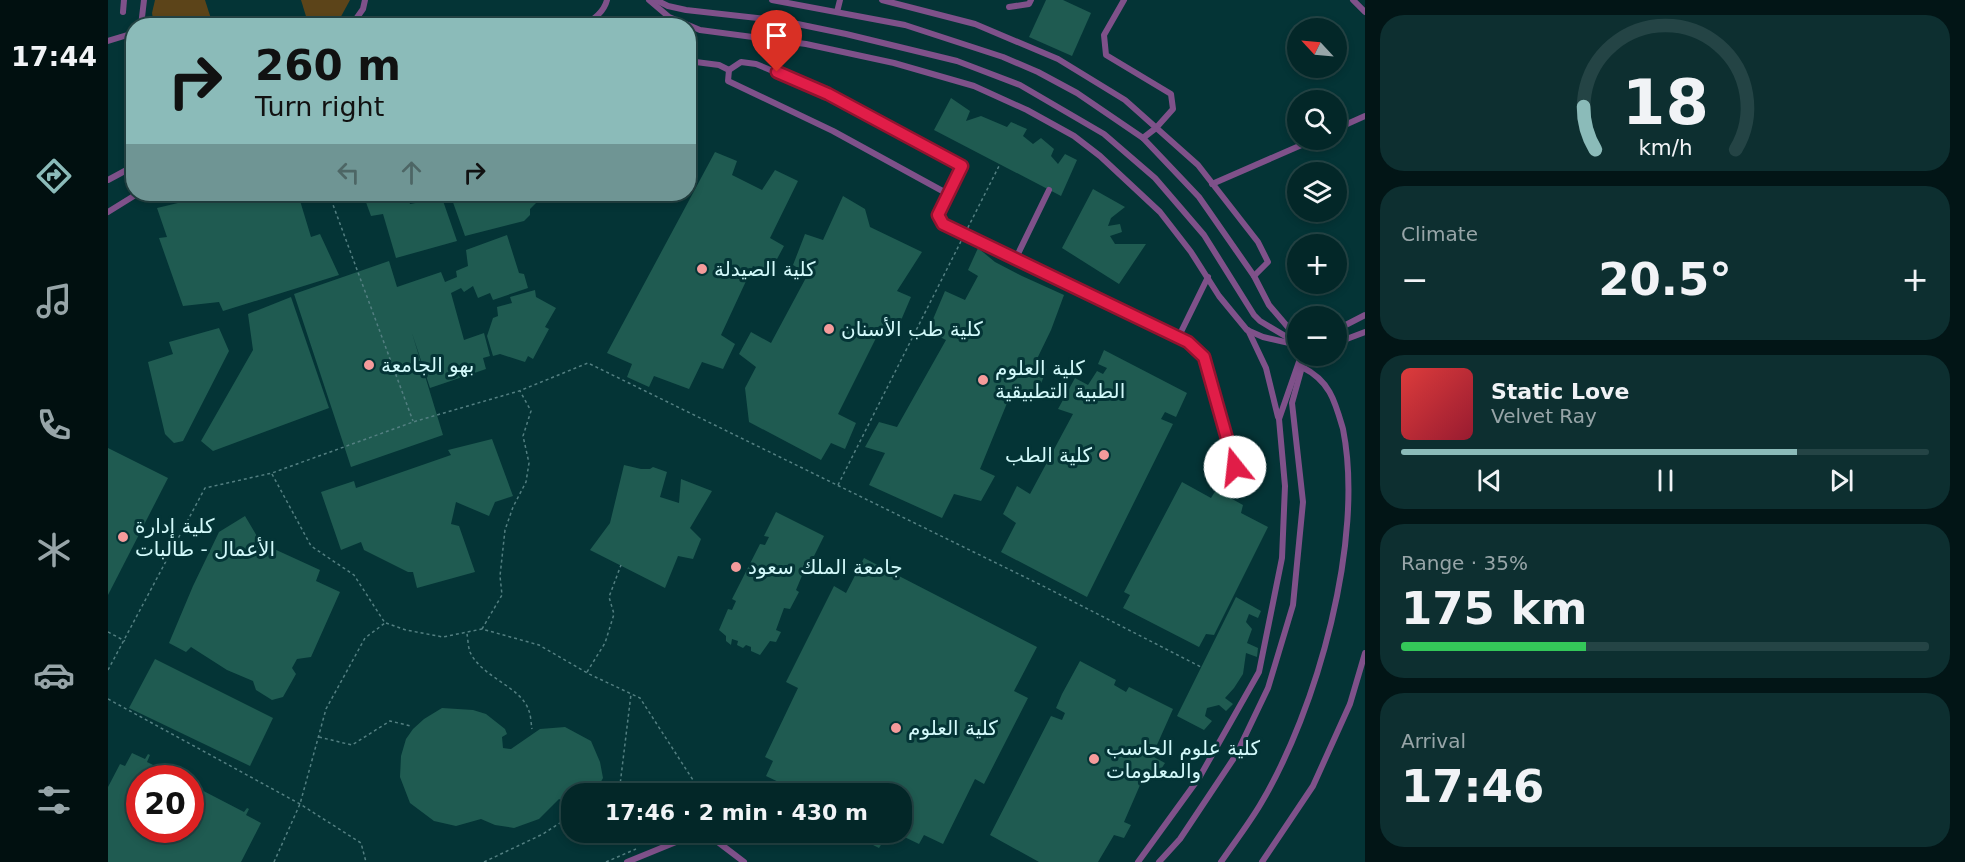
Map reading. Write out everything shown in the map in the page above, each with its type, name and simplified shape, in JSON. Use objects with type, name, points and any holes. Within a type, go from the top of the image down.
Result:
[{"type":"lane","points":[[123,12],[124,0]]},
{"type":"lane","points":[[142,18],[144,0]]},
{"type":"lane","points":[[357,18],[363,9],[365,0]]},
{"type":"lane","points":[[595,18],[607,0]]},
{"type":"lane","points":[[650,0],[671,18]]},
{"type":"lane","points":[[656,0],[668,6],[686,10],[783,21],[846,34],[957,61],[1020,85],[1104,134],[1155,178],[1204,235],[1254,315],[1260,321],[1287,336]]},
{"type":"lane","points":[[772,0],[905,25],[1003,57],[1038,72],[1077,93],[1143,138],[1199,197],[1287,328]]},
{"type":"lane","points":[[837,12],[840,0]]},
{"type":"lane","points":[[882,0],[975,24],[1059,58],[1125,100],[1198,165],[1258,242],[1268,262],[1254,276]]},
{"type":"lane","points":[[1010,7],[1029,4],[1031,0]]},
{"type":"lane","points":[[1124,0],[1104,35],[1106,55],[1171,94],[1173,109],[1156,128],[1143,138]]},
{"type":"lane","points":[[1353,0],[1365,12]]},
{"type":"lane","points":[[696,28],[700,30]]},
{"type":"lane","points":[[696,30],[806,44],[894,63],[974,86],[1027,110],[1074,136],[1100,156],[1160,212],[1219,296],[1247,330],[1266,368],[1279,418],[1285,486],[1282,558],[1264,646],[1258,672],[1198,778],[1138,862]]},
{"type":"lane","points":[[108,41],[126,35]]},
{"type":"lane","points":[[729,70],[741,62],[767,68],[828,94],[962,166],[938,215],[943,224],[1188,342],[1204,357],[1235,467]]},
{"type":"lane","points":[[696,63],[719,65],[729,70]]},
{"type":"lane","points":[[729,70],[728,81],[833,131],[948,194]]},
{"type":"lane","points":[[1347,124],[1365,116]]},
{"type":"lane","points":[[1212,184],[1290,150]]},
{"type":"lane","points":[[108,180],[126,170]]},
{"type":"lane","points":[[1015,260],[1049,190]]},
{"type":"lane","points":[[108,212],[126,201]]},
{"type":"lane","points":[[1179,336],[1208,278]]},
{"type":"lane","points":[[1347,324],[1365,315]]},
{"type":"lane","points":[[1247,330],[1263,337],[1287,340]]},
{"type":"lane","points":[[1347,339],[1365,332]]},
{"type":"lane","points":[[1279,418],[1298,366]]},
{"type":"lane","points":[[1159,862],[1180,839],[1236,754],[1268,688],[1280,650],[1293,605],[1303,502],[1292,403],[1302,368],[1316,374],[1325,384],[1335,405],[1345,438],[1351,478],[1351,519],[1347,566],[1324,655],[1299,725],[1260,805],[1221,862]]},
{"type":"lane","points":[[1264,646],[1280,650]]},
{"type":"lane","points":[[1262,862],[1313,786],[1350,704],[1365,654]]},
{"type":"lane","points":[[627,862],[676,842],[710,836],[744,862]]},
{"type":"path","points":[[838,485],[1000,164]]},
{"type":"path","points":[[332,201],[413,422]]},
{"type":"path","points":[[108,670],[205,488],[272,473],[413,422],[519,391],[588,363],[1041,585],[1201,667]]},
{"type":"path","points":[[482,629],[502,596],[500,576],[505,530],[513,507],[526,482],[529,463],[524,436],[531,411],[519,391]]},
{"type":"path","points":[[272,473],[311,546],[354,575],[385,623],[406,630],[443,637],[482,629],[539,645],[640,698],[695,783]]},
{"type":"path","points":[[587,672],[605,643],[614,614],[609,597],[621,565]]},
{"type":"path","points":[[274,862],[300,804],[326,709],[365,638],[385,623]]},
{"type":"path","points":[[108,632],[125,641]]},
{"type":"path","points":[[466,632],[470,652],[481,666],[493,678],[507,685],[520,697],[529,710],[532,729]]},
{"type":"path","points":[[620,783],[631,694]]},
{"type":"path","points":[[108,699],[300,804],[361,843],[366,862]]},
{"type":"path","points":[[318,737],[352,745],[390,721],[411,726]]},
{"type":"path","points":[[484,862],[543,834],[561,822]]},
{"type":"shaded area","points":[[155,0],[205,0],[211,18],[153,18]]},
{"type":"shaded area","points":[[301,0],[350,0],[340,18],[307,18]]},
{"type":"building","points":[[1046,0],[1063,0],[1091,13],[1072,56],[1029,37]]},
{"type":"building","points":[[951,98],[970,111],[966,121],[981,116],[1007,127],[1011,122],[1027,129],[1023,136],[1033,144],[1041,138],[1054,149],[1051,156],[1058,164],[1065,154],[1077,160],[1061,196],[934,130]]},
{"type":"building","name":"كلية الصيدلة","points":[[715,152],[737,161],[732,175],[762,190],[775,170],[798,181],[770,238],[784,246],[770,272],[753,266],[721,335],[735,344],[723,369],[702,362],[689,389],[654,376],[649,387],[627,377],[632,364],[607,353],[689,201],[696,201],[696,187]]},
{"type":"building","points":[[1093,189],[1125,207],[1111,218],[1108,226],[1120,224],[1122,232],[1110,236],[1115,244],[1146,244],[1119,284],[1062,248]]},
{"type":"building","name":"كلية طب الأسنان","points":[[843,196],[865,209],[870,227],[922,252],[897,291],[911,297],[896,332],[882,326],[838,414],[856,423],[845,449],[831,443],[821,460],[749,422],[745,388],[756,367],[739,354],[751,332],[771,343],[808,274],[793,265],[805,234],[823,240]]},
{"type":"building","points":[[300,201],[311,237],[320,234],[339,275],[223,311],[219,302],[183,306],[159,238],[167,237],[157,208],[182,202]]},
{"type":"building","points":[[366,201],[409,201],[410,204],[443,201],[457,241],[396,258],[383,214],[371,216]]},
{"type":"building","points":[[452,201],[535,201],[536,203],[530,209],[530,215],[524,221],[465,236]]},
{"type":"building","name":"بهو الجامعة","points":[[507,235],[519,273],[524,274],[528,288],[493,300],[490,293],[478,298],[473,286],[464,292],[461,288],[451,293],[464,340],[484,333],[490,356],[483,358],[486,369],[430,388],[412,333],[443,435],[351,467],[294,294],[389,261],[397,287],[441,272],[445,282],[457,277],[456,271],[468,266],[466,250]]},
{"type":"building","name":"كلية العلوم الطبية التطبيقية","points":[[978,248],[995,262],[1064,295],[1035,363],[1047,369],[1034,400],[1012,391],[980,469],[995,476],[981,501],[954,494],[942,518],[869,485],[885,453],[865,447],[879,422],[897,427],[946,340],[928,331],[945,291],[965,300],[978,276],[968,270]]},
{"type":"building","points":[[535,290],[536,297],[556,308],[545,327],[549,329],[533,359],[528,356],[525,362],[500,354],[493,356],[487,336],[493,318],[498,316],[497,307],[512,303],[510,297]]},
{"type":"building","points":[[291,297],[329,408],[213,451],[201,441],[253,350],[248,314]]},
{"type":"building","points":[[219,328],[229,351],[183,441],[174,443],[165,434],[148,362],[173,354],[169,342]]},
{"type":"building","name":"كلية الطب","points":[[1104,350],[1187,393],[1176,417],[1165,412],[1161,419],[1173,424],[1087,597],[1001,552],[1016,523],[1003,514],[1017,486],[1030,494],[1073,414],[1058,409],[1075,378],[1088,385],[1097,371],[1103,374],[1107,368],[1098,364]]},
{"type":"building","points":[[492,439],[513,496],[495,502],[489,516],[456,502],[451,524],[459,526],[475,572],[417,588],[413,572],[408,572],[364,550],[361,542],[341,550],[321,492],[354,481],[356,488],[451,455],[448,450]]},
{"type":"building","name":"كلية إدارة الأعمال - طالبات","points":[[108,448],[168,478],[108,595]]},
{"type":"building","points":[[624,465],[641,469],[653,467],[667,472],[660,497],[679,503],[681,479],[712,491],[690,528],[701,539],[693,559],[678,556],[665,588],[590,550],[610,523]]},
{"type":"building","points":[[1182,482],[1211,498],[1216,490],[1243,505],[1241,513],[1268,527],[1214,635],[1206,634],[1199,647],[1123,608],[1130,595],[1124,592]]},
{"type":"building","points":[[776,512],[824,536],[812,560],[809,559],[796,590],[799,592],[790,609],[784,608],[776,630],[781,632],[776,642],[770,641],[760,655],[751,651],[751,647],[746,645],[743,648],[737,645],[738,641],[732,639],[731,645],[719,630],[728,609],[732,610],[736,601],[732,599],[760,544],[765,545],[769,537],[764,536]]},
{"type":"building","points":[[245,516],[261,543],[320,570],[316,581],[340,592],[311,657],[297,659],[292,668],[296,674],[283,697],[272,700],[256,690],[253,681],[227,670],[191,647],[186,652],[169,643],[219,532]]},
{"type":"building","name":"كلية العلوم","points":[[864,558],[1037,647],[1014,691],[1028,698],[984,784],[975,779],[943,844],[924,835],[919,844],[912,841],[912,783],[781,783],[766,776],[773,761],[765,757],[798,688],[786,682],[834,586],[846,593]]},
{"type":"building","points":[[1236,597],[1261,611],[1258,618],[1249,614],[1246,622],[1252,629],[1247,643],[1258,648],[1257,657],[1246,653],[1243,674],[1225,698],[1233,704],[1226,711],[1219,705],[1207,708],[1205,716],[1212,721],[1204,730],[1177,716]]},
{"type":"building","points":[[155,659],[273,718],[250,766],[129,708]]},
{"type":"building","name":"كلية علوم الحاسب والمعلومات","points":[[1080,661],[1116,680],[1114,685],[1126,692],[1129,687],[1173,709],[1152,756],[1165,763],[1158,774],[1147,769],[1124,822],[1131,825],[1124,838],[1114,835],[1098,862],[1039,862],[990,835],[1051,716],[1062,720],[1065,713],[1056,708]]},
{"type":"building","points":[[442,708],[473,710],[486,714],[505,729],[507,734],[502,737],[503,748],[511,749],[540,729],[565,727],[591,741],[600,762],[603,778],[600,783],[561,783],[561,800],[559,799],[539,819],[514,828],[495,825],[481,819],[456,826],[434,821],[410,803],[400,777],[401,756],[406,739],[424,719]]},
{"type":"building","points":[[132,753],[145,759],[148,754],[150,755],[147,762],[153,765],[126,765],[126,843],[204,843],[204,791],[244,812],[247,808],[249,809],[246,815],[261,823],[241,862],[108,862],[108,787],[120,764],[125,766]]},
{"type":"building","points":[[869,843],[882,843],[879,848]]},
{"type":"place","name":"كلية الصيدلة","points":[[702,269]]},
{"type":"place","name":"كلية طب الأسنان","points":[[829,329]]},
{"type":"place","name":"بهو الجامعة","points":[[369,365]]},
{"type":"place","name":"كلية العلوم الطبية التطبيقية","points":[[983,380]]},
{"type":"place","name":"كلية الطب","points":[[1104,455]]},
{"type":"place","name":"كلية إدارة الأعمال - طالبات","points":[[123,537]]},
{"type":"place","name":"جامعة الملك سعود","points":[[736,567]]},
{"type":"place","name":"كلية العلوم","points":[[896,728]]},
{"type":"place","name":"كلية علوم الحاسب والمعلومات","points":[[1094,759]]},
{"type":"route","points":[[777,72],[828,94],[962,166],[938,215],[943,224],[1188,342],[1204,357],[1235,467]]}]
